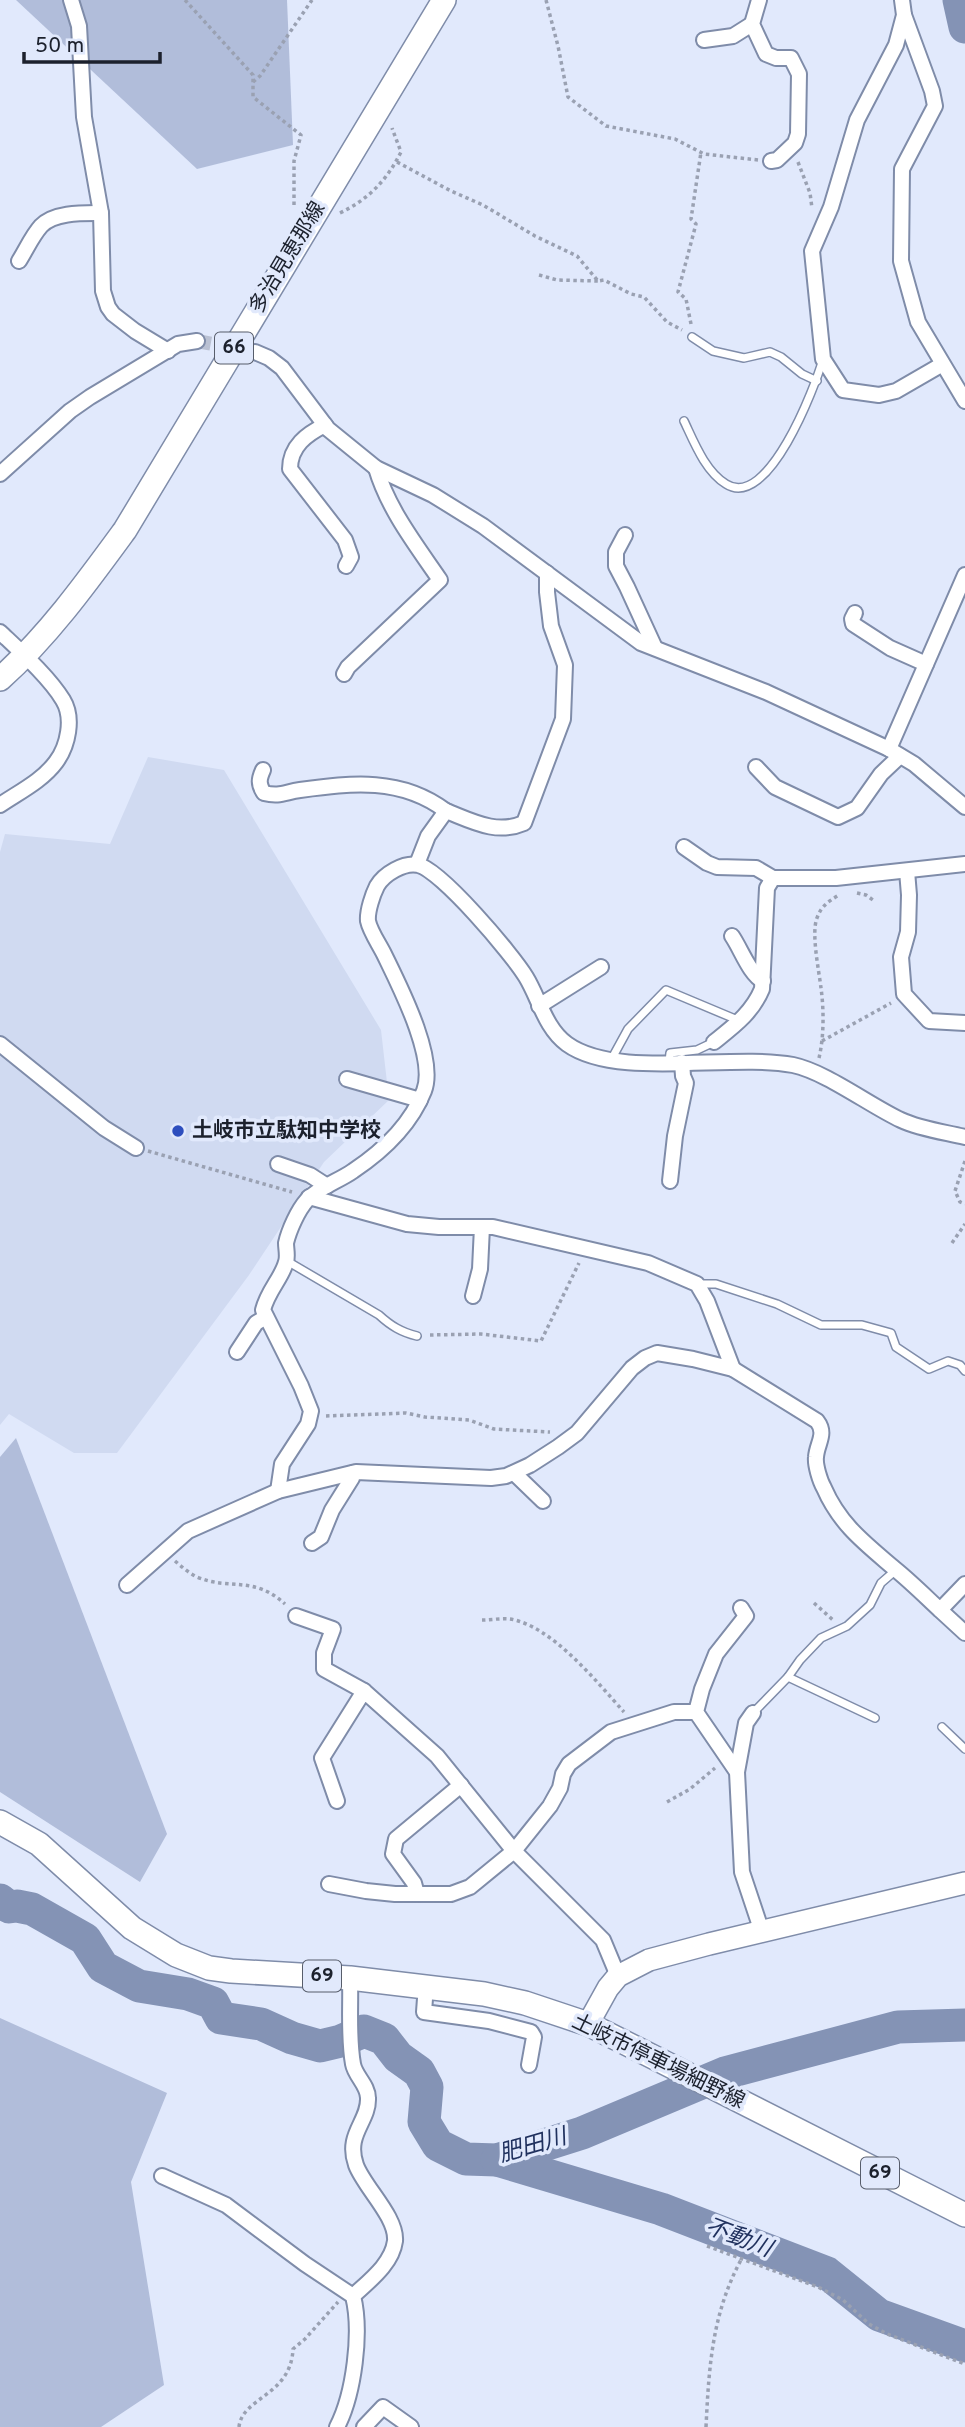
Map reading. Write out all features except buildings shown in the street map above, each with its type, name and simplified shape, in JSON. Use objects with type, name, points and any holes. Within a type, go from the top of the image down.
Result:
[{"type":"main road","name":"多治見恵那線","points":[[0,679],[26,656],[125,530],[444,0]]},
{"type":"main road","name":"土岐市停車場細野線","points":[[0,1822],[39,1844],[132,1928],[176,1955],[209,1968],[426,1985],[525,2003],[588,2024],[965,2215]]},
{"type":"street","points":[[71,0],[79,26],[84,117],[101,213],[103,291],[108,307],[135,331],[168,351]]},
{"type":"street","points":[[758,0],[752,23],[766,54],[776,58],[791,58],[799,74],[798,134],[795,143],[777,160],[771,161]]},
{"type":"street","points":[[902,0],[904,15],[935,106],[902,169],[901,261],[918,322],[941,365],[965,401]]},
{"type":"street","points":[[904,15],[896,45],[858,120],[831,207],[812,251],[823,359],[842,390],[879,395],[896,391],[941,365]]},
{"type":"street","points":[[704,40],[733,36],[752,23]]},
{"type":"street","points":[[19,261],[39,228],[51,219],[79,213],[101,213]]},
{"type":"street","points":[[0,474],[70,411],[178,344],[197,341]]},
{"type":"street","points":[[256,352],[270,358],[282,368],[325,425],[376,468],[433,495],[483,526],[632,637],[766,692],[894,753],[932,778],[965,807]]},
{"type":"street","points":[[325,425],[310,433],[297,446],[290,461],[290,468],[345,540],[351,557],[346,566]]},
{"type":"street","points":[[344,674],[348,667],[440,580],[400,520],[380,483],[376,468]]},
{"type":"street","points":[[625,534],[616,552],[616,566],[655,648]]},
{"type":"street","points":[[263,770],[259,785],[264,793],[276,796],[296,790],[346,785],[388,785],[418,795],[446,811],[484,826],[502,829],[524,823],[563,719],[565,665],[551,626],[547,573]]},
{"type":"street","points":[[756,767],[775,786],[838,817],[857,808],[894,753],[926,664],[965,575]]},
{"type":"street","points":[[855,613],[853,624],[890,648],[926,664]]},
{"type":"street","points":[[0,632],[26,656],[64,702],[69,722],[66,746],[56,762],[42,777],[0,805]]},
{"type":"street","points":[[416,864],[428,836],[446,811]]},
{"type":"street","points":[[684,847],[717,867],[756,868],[773,878],[836,878],[965,864]]},
{"type":"street","points":[[278,1491],[282,1464],[308,1424],[310,1411],[301,1386],[263,1310],[267,1295],[287,1261],[286,1242],[309,1197],[352,1172],[405,1126],[426,1087],[422,1044],[393,972],[368,921],[373,895],[379,882],[395,869],[416,864],[431,871],[494,933],[526,978],[539,1006],[559,1037],[566,1044],[587,1055],[610,1061],[762,1062],[795,1065],[904,1121],[964,1134]]},
{"type":"street","points":[[907,871],[908,932],[901,957],[904,994],[929,1021],[965,1023]]},
{"type":"street","points":[[714,1042],[757,1003],[762,989],[767,888],[773,878]]},
{"type":"street","points":[[732,936],[743,951],[753,975],[762,981]]},
{"type":"street","points":[[539,1006],[601,967]]},
{"type":"street","points":[[0,1044],[104,1128],[136,1148]]},
{"type":"street","points":[[670,1181],[677,1125],[686,1083],[675,1062]]},
{"type":"street","points":[[347,1079],[420,1100]]},
{"type":"street","points":[[278,1164],[310,1175],[327,1186]]},
{"type":"street","points":[[309,1197],[407,1224],[493,1227],[648,1263],[697,1284],[707,1301],[733,1370]]},
{"type":"street","points":[[473,1296],[480,1269],[482,1227]]},
{"type":"street","points":[[237,1352],[256,1323],[266,1317]]},
{"type":"street","points":[[128,1584],[188,1531],[278,1491],[353,1473],[491,1478],[514,1473],[540,1459],[577,1433],[632,1368],[657,1353],[733,1370],[817,1421],[822,1427],[816,1458],[822,1487],[847,1527],[865,1546],[965,1633]]},
{"type":"street","points":[[312,1543],[321,1536],[353,1473]]},
{"type":"street","points":[[514,1473],[543,1501]]},
{"type":"street","points":[[940,1610],[965,1584]]},
{"type":"street","points":[[737,1772],[696,1712],[716,1654],[746,1616],[741,1608]]},
{"type":"street","points":[[296,1616],[333,1629],[324,1653],[324,1669],[364,1691],[437,1756],[514,1851],[603,1940],[618,1976]]},
{"type":"street","points":[[337,1801],[322,1758],[364,1691]]},
{"type":"street","points":[[329,1884],[366,1891],[417,1894],[451,1894],[470,1887],[514,1851],[550,1806],[569,1764],[611,1732],[674,1712],[696,1712]]},
{"type":"street","points":[[753,1713],[746,1723],[737,1772],[742,1872],[762,1932]]},
{"type":"street","points":[[417,1894],[414,1883],[393,1854],[396,1839],[461,1785]]},
{"type":"street","points":[[588,2024],[608,1988],[618,1976],[649,1960],[965,1883]]},
{"type":"street","points":[[349,1978],[353,2067],[366,2088],[369,2099],[352,2150],[356,2166],[393,2226],[395,2240],[384,2265],[350,2294]]},
{"type":"street","points":[[426,1985],[424,2012],[489,2021],[531,2032],[534,2037],[530,2065]]},
{"type":"street","points":[[162,2176],[226,2205],[350,2294],[358,2314],[351,2393],[337,2427]]},
{"type":"street","points":[[364,2427],[383,2407],[411,2427]]},
{"type":"lane","points":[[692,337],[713,351],[744,358],[770,352],[817,381]]},
{"type":"lane","points":[[684,422],[708,466],[727,485],[741,488],[756,482],[777,458],[801,418],[823,359]]},
{"type":"lane","points":[[610,1061],[628,1029],[666,990],[740,1021]]},
{"type":"lane","points":[[675,1062],[670,1054],[697,1051],[714,1042]]},
{"type":"lane","points":[[287,1261],[379,1315],[391,1326],[416,1336]]},
{"type":"lane","points":[[697,1284],[716,1284],[777,1304],[821,1325],[862,1325],[891,1333],[896,1347],[929,1369],[948,1361],[960,1365],[965,1371]]},
{"type":"lane","points":[[753,1713],[821,1638],[843,1628],[870,1605],[881,1583],[895,1570]]},
{"type":"lane","points":[[788,1677],[875,1718]]},
{"type":"lane","points":[[942,1727],[965,1749]]},
{"type":"path","points":[[185,0],[253,75],[253,97],[301,135],[293,161],[296,245]]},
{"type":"path","points":[[253,82],[260,76],[312,0]]},
{"type":"path","points":[[546,0],[568,97],[606,126],[676,139],[701,152],[771,161]]},
{"type":"path","points":[[340,213],[351,208],[382,184],[401,152],[382,103]]},
{"type":"path","points":[[789,148],[797,159],[810,193],[818,238]]},
{"type":"path","points":[[692,337],[686,299],[678,292],[696,224],[691,219],[701,152]]},
{"type":"path","points":[[397,162],[577,256],[598,281]]},
{"type":"path","points":[[539,275],[557,280],[604,281],[645,298],[667,323],[677,326],[692,337]]},
{"type":"path","points":[[853,892],[873,900]]},
{"type":"path","points":[[813,1073],[820,1056],[822,1041],[822,991],[817,960],[816,919],[825,903],[839,895]]},
{"type":"path","points":[[822,1041],[904,994]]},
{"type":"path","points":[[136,1148],[309,1197]]},
{"type":"path","points":[[965,1161],[955,1191],[960,1202],[965,1205]]},
{"type":"path","points":[[952,1243],[965,1224]]},
{"type":"path","points":[[416,1336],[481,1334],[541,1341],[586,1248]]},
{"type":"path","points":[[309,1417],[406,1413],[425,1418],[468,1420],[494,1429],[577,1433]]},
{"type":"path","points":[[164,1551],[198,1577],[257,1587],[274,1594],[296,1616]]},
{"type":"path","points":[[814,1602],[843,1628]]},
{"type":"path","points":[[482,1620],[509,1619],[550,1638],[593,1677],[635,1724]]},
{"type":"path","points":[[667,1802],[690,1789],[727,1758]]},
{"type":"path","points":[[707,2246],[818,2287],[843,2301],[869,2325],[965,2364]]},
{"type":"path","points":[[706,2427],[712,2341],[732,2278],[742,2258]]},
{"type":"path","points":[[239,2427],[240,2418],[247,2410],[275,2390],[292,2363],[293,2348],[350,2294]]},
{"type":"shaded area","points":[[16,0],[287,0],[293,145],[197,169]]},
{"type":"shaded area","name":"土岐市立駄知中学校","points":[[148,757],[224,770],[381,1030],[389,1100],[324,1162],[249,1275],[117,1453],[74,1453],[9,1414],[0,1425],[0,852],[5,834],[110,844]]},
{"type":"shaded area","points":[[16,1438],[167,1834],[140,1882],[0,1792],[0,1457]]},
{"type":"shaded area","points":[[0,2018],[167,2093],[131,2182],[164,2385],[101,2427],[0,2427]]},
{"type":"waterway","points":[[959,0],[965,27]]},
{"type":"waterway","name":"肥田川","points":[[0,1900],[9,1907],[32,1909],[85,1939],[103,1967],[139,1986],[188,1994],[213,2003],[221,2018],[261,2024],[292,2038],[320,2046],[364,2031],[384,2039],[398,2057],[419,2072],[427,2087],[424,2122],[438,2145],[466,2159],[497,2160],[582,2133],[725,2073],[898,2027],[965,2025]]},
{"type":"waterway","name":"不動川","points":[[497,2160],[661,2209],[827,2273],[879,2315],[965,2346]]},
{"type":"tunnel","points":[[197,341],[240,349]]},
{"type":"place","name":"土岐市立駄知中学校","points":[[178,1131]]}]
